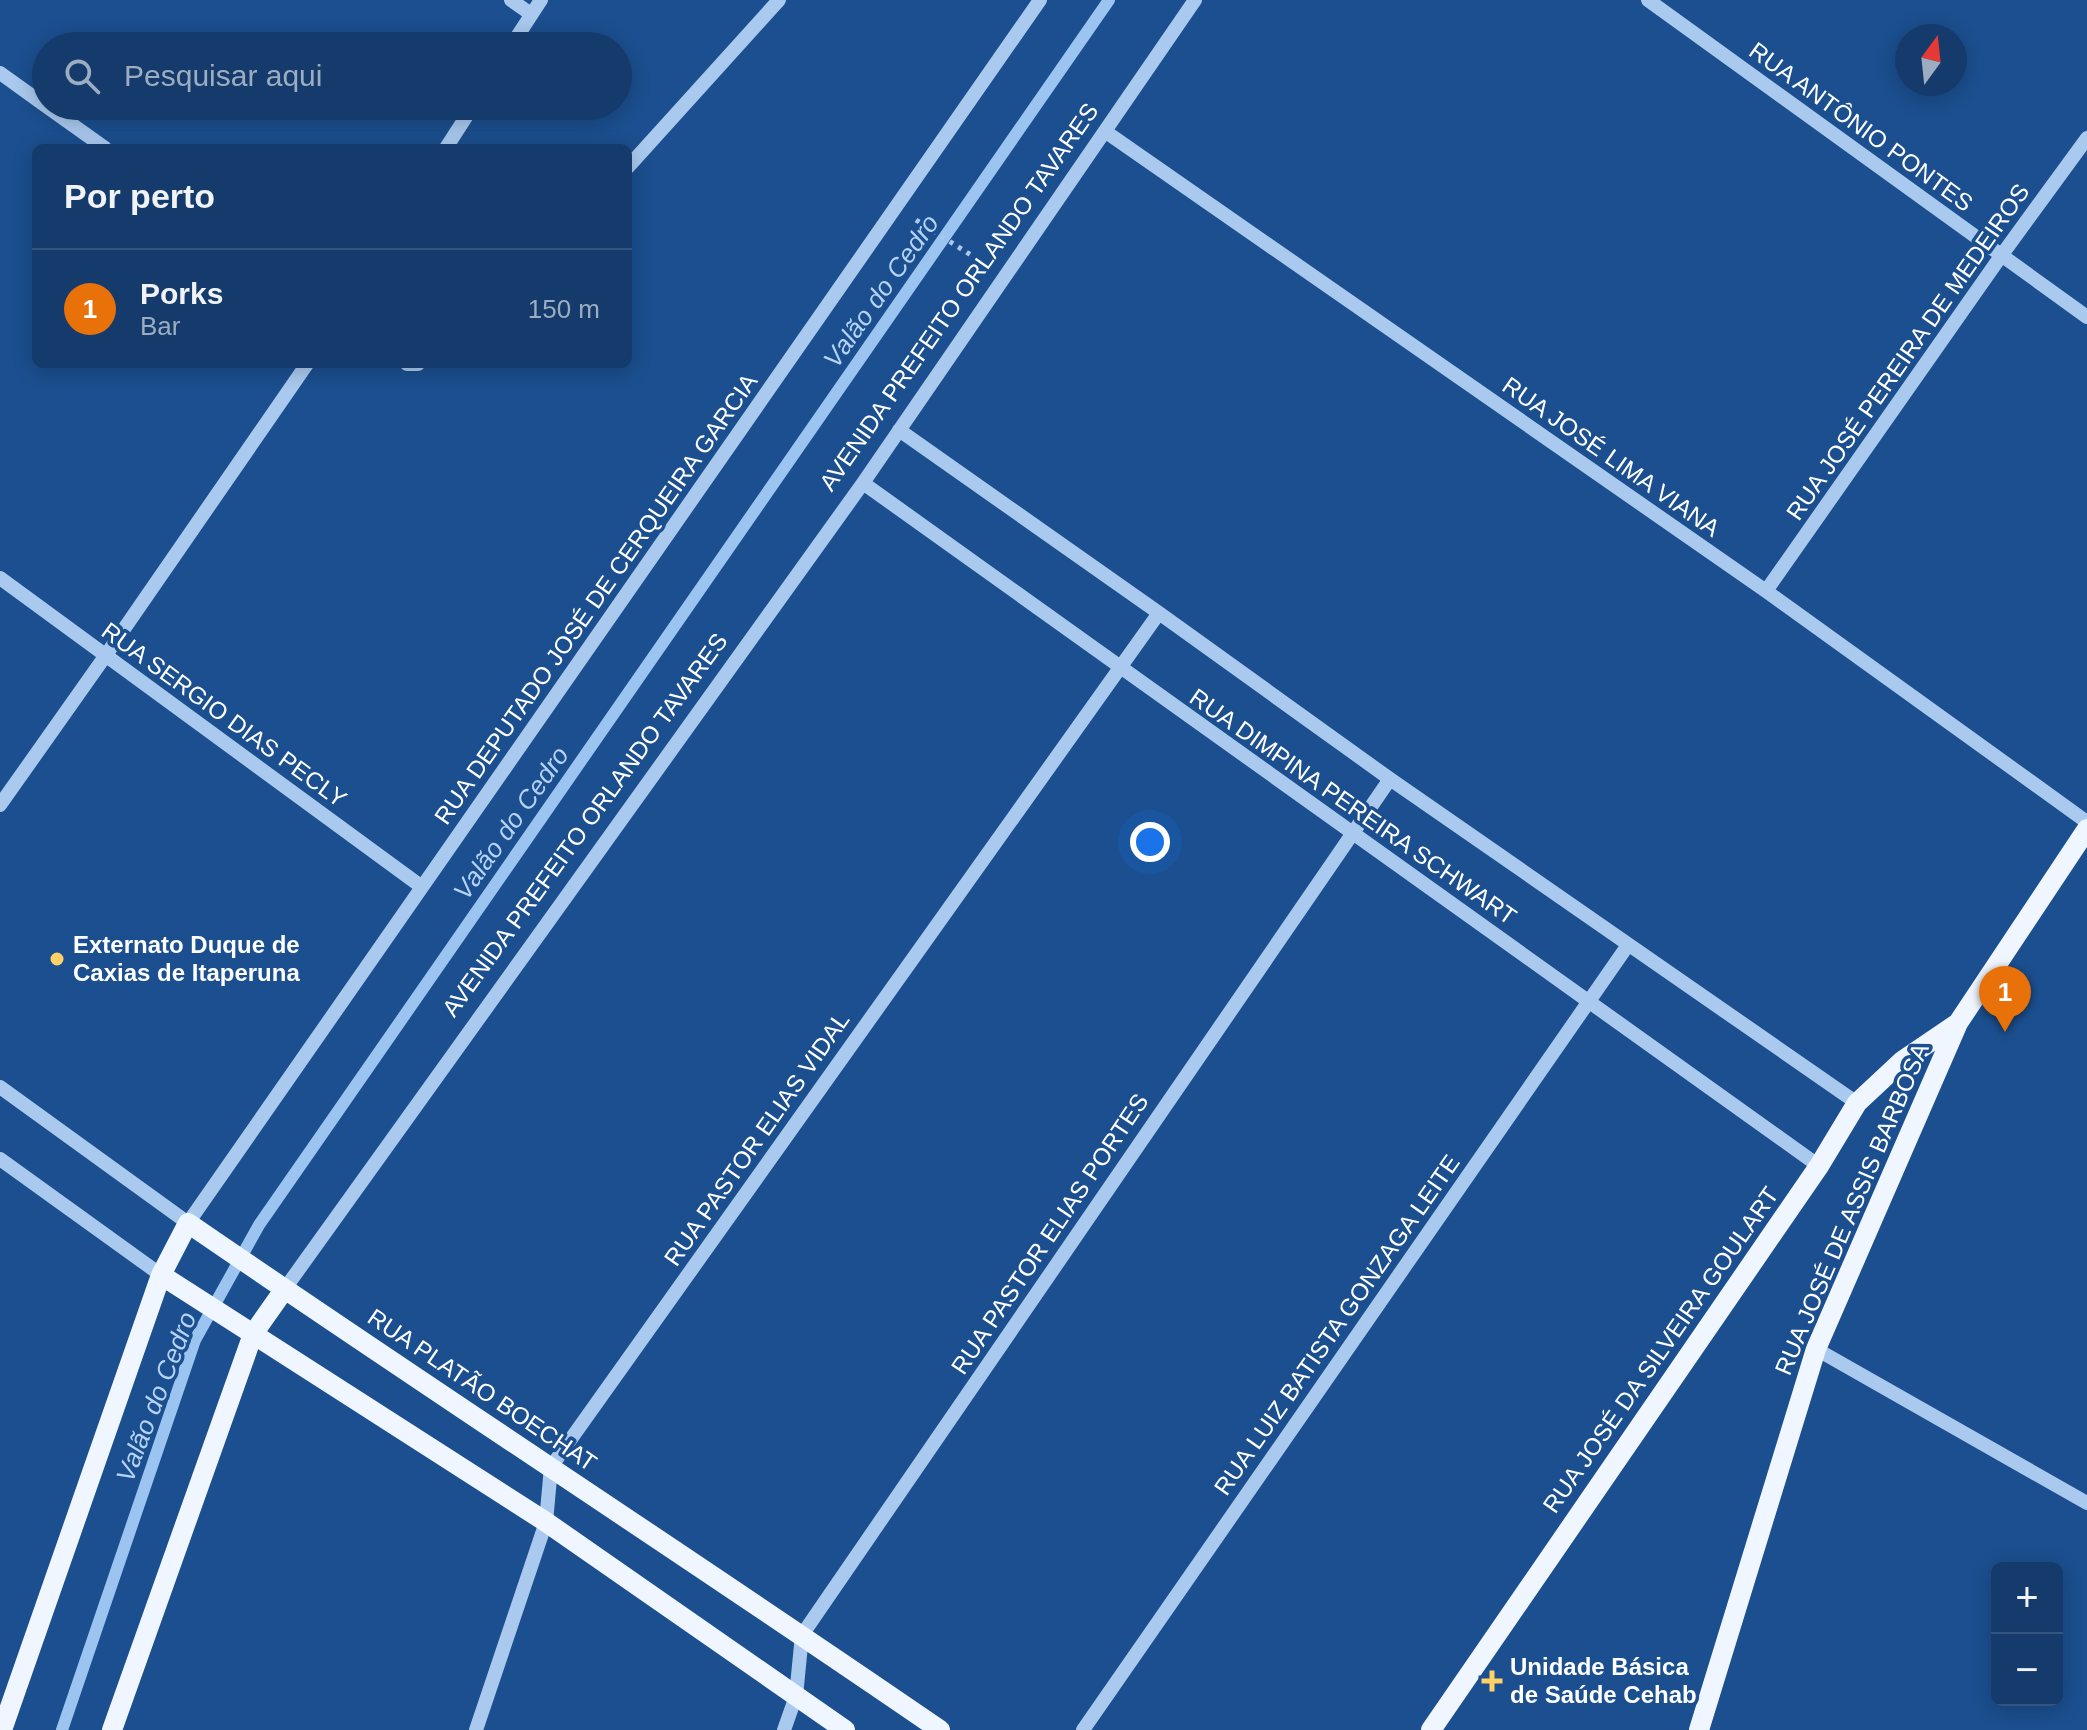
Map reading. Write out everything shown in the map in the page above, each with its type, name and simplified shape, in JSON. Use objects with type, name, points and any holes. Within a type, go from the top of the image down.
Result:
[{"type":"main road","name":"RUA JOSÉ DE ASSIS BARBOSA","points":[[1699,1730],[1816,1349],[1958,1023],[2087,829]]},
{"type":"main road","name":"RUA JOSÉ DA SILVEIRA GOULART","points":[[1431,1730],[1819,1166],[1857,1103],[1902,1061],[1958,1023]]},
{"type":"main road","name":"RUA PLATÃO BOECHAT","points":[[188,1223],[940,1730]]},
{"type":"main road","points":[[2,1730],[161,1275],[188,1223]]},
{"type":"main road","points":[[161,1275],[546,1522],[845,1730]]},
{"type":"main road","name":"AVENIDA PREFEITO ORLANDO TAVARES","points":[[112,1730],[253,1334],[284,1290]]},
{"type":"street","points":[[511,0],[531,14]]},
{"type":"street","points":[[520,32],[541,0]]},
{"type":"street","points":[[632,163],[779,0]]},
{"type":"street","name":"RUA DEPUTADO JOSÉ DE CERQUEIRA GARCIA","points":[[188,1223],[1040,0]]},
{"type":"street","name":"AVENIDA PREFEITO ORLANDO TAVARES","points":[[284,1290],[863,483],[1195,0]]},
{"type":"street","name":"RUA ANTÔNIO PONTES","points":[[1648,0],[2087,317]]},
{"type":"street","points":[[0,73],[32,96]]},
{"type":"street","points":[[66,120],[99,144]]},
{"type":"street","points":[[449,144],[464,120]]},
{"type":"street","name":"RUA JOSÉ LIMA VIANA","points":[[1106,132],[1766,591],[2087,822]]},
{"type":"street","name":"RUA JOSÉ PEREIRA DE MEDEIROS","points":[[1766,591],[2087,138]]},
{"type":"street","points":[[0,805],[304,368]]},
{"type":"street","name":"RUA DIMPINA PEREIRA SCHWART","points":[[899,430],[1390,779],[1857,1103]]},
{"type":"street","name":"RUA DIMPINA PEREIRA SCHWART","points":[[863,483],[1819,1166]]},
{"type":"street","name":"RUA SERGIO DIAS PECLY","points":[[0,578],[422,887]]},
{"type":"street","name":"RUA PASTOR ELIAS VIDAL","points":[[551,1467],[1159,613]]},
{"type":"street","name":"RUA PASTOR ELIAS PORTES","points":[[784,1730],[796,1696],[802,1635],[1390,779]]},
{"type":"street","name":"RUA LUIZ BATISTA GONZAGA LEITE","points":[[1083,1730],[1628,945]]},
{"type":"street","name":"RUA PLATÃO BOECHAT","points":[[0,1087],[188,1223]]},
{"type":"street","points":[[0,1159],[161,1275]]},
{"type":"street","points":[[1816,1349],[2087,1503]]},
{"type":"street","points":[[476,1730],[546,1522],[551,1467]]},
{"type":"path","points":[[922,224],[966,252]]},
{"type":"waterway","name":"Valão do Cedro","points":[[62,1730],[195,1340],[259,1225],[1109,0]]},
{"type":"place","name":"Externato Duque de Caxias de Itaperuna","points":[[57,959]]},
{"type":"place","name":"Porks","points":[[2005,1032]]},
{"type":"place","name":"Unidade Básica de Saúde Cehab","points":[[1492,1681]]}]
